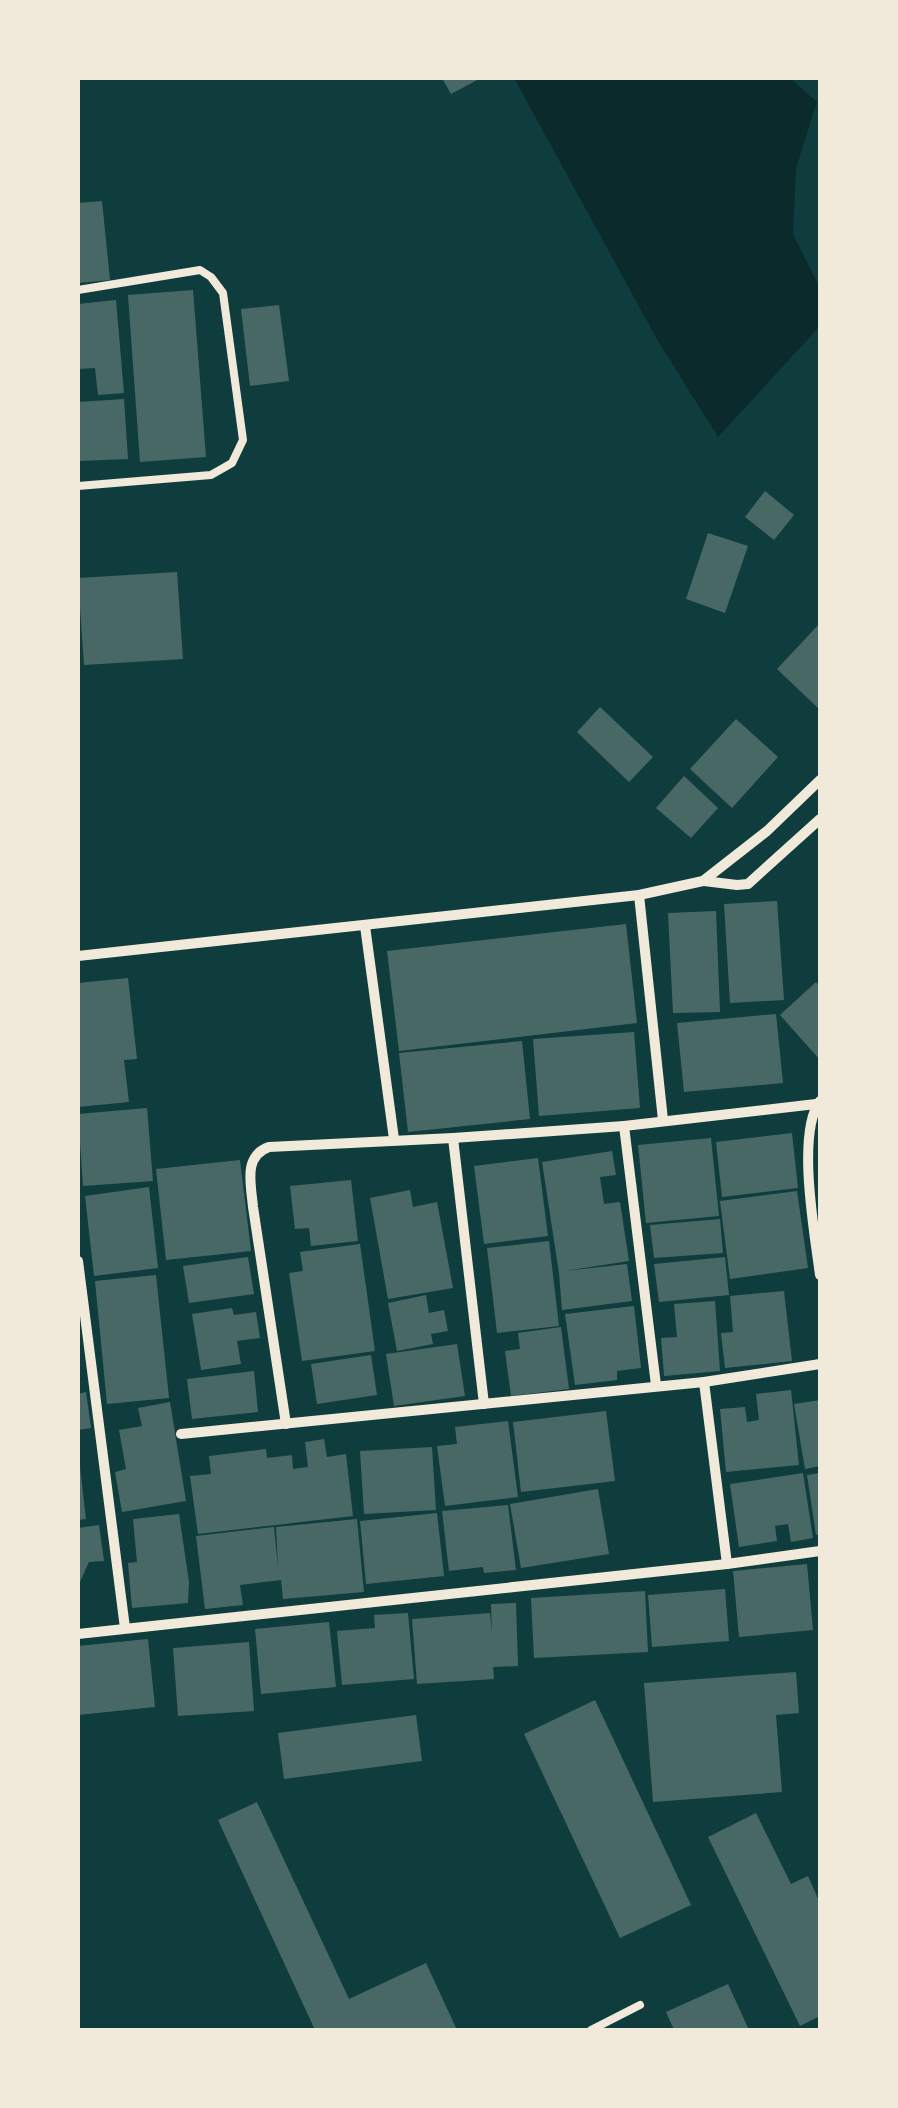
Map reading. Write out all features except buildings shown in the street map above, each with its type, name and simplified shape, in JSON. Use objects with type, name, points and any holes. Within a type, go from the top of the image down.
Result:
[{"type":"street","points":[[702,881],[767,831],[820,780]]},
{"type":"street","points":[[78,956],[639,895],[702,881],[748,884],[820,820]]},
{"type":"street","points":[[639,895],[663,1120]]},
{"type":"street","points":[[365,926],[394,1139]]},
{"type":"street","points":[[286,1424],[250,1172],[253,1158],[269,1147],[624,1126],[818,1102],[811,1130],[808,1176],[820,1275]]},
{"type":"street","points":[[624,1126],[656,1385]]},
{"type":"street","points":[[453,1138],[484,1404]]},
{"type":"street","points":[[808,1176],[820,1176]]},
{"type":"street","points":[[78,1261],[124,1628]]},
{"type":"street","points":[[181,1434],[704,1382],[820,1364]]},
{"type":"street","points":[[704,1382],[727,1564]]},
{"type":"street","points":[[78,1634],[820,1551]]},
{"type":"lane","points":[[78,290],[200,270],[211,277],[222,293],[242,440],[232,462],[212,474],[78,486]]},
{"type":"lane","points":[[591,2030],[640,2005]]},
{"type":"water","points":[[514,78],[790,78],[817,102],[796,168],[793,234],[820,288],[820,326],[718,437],[658,341]]}]
